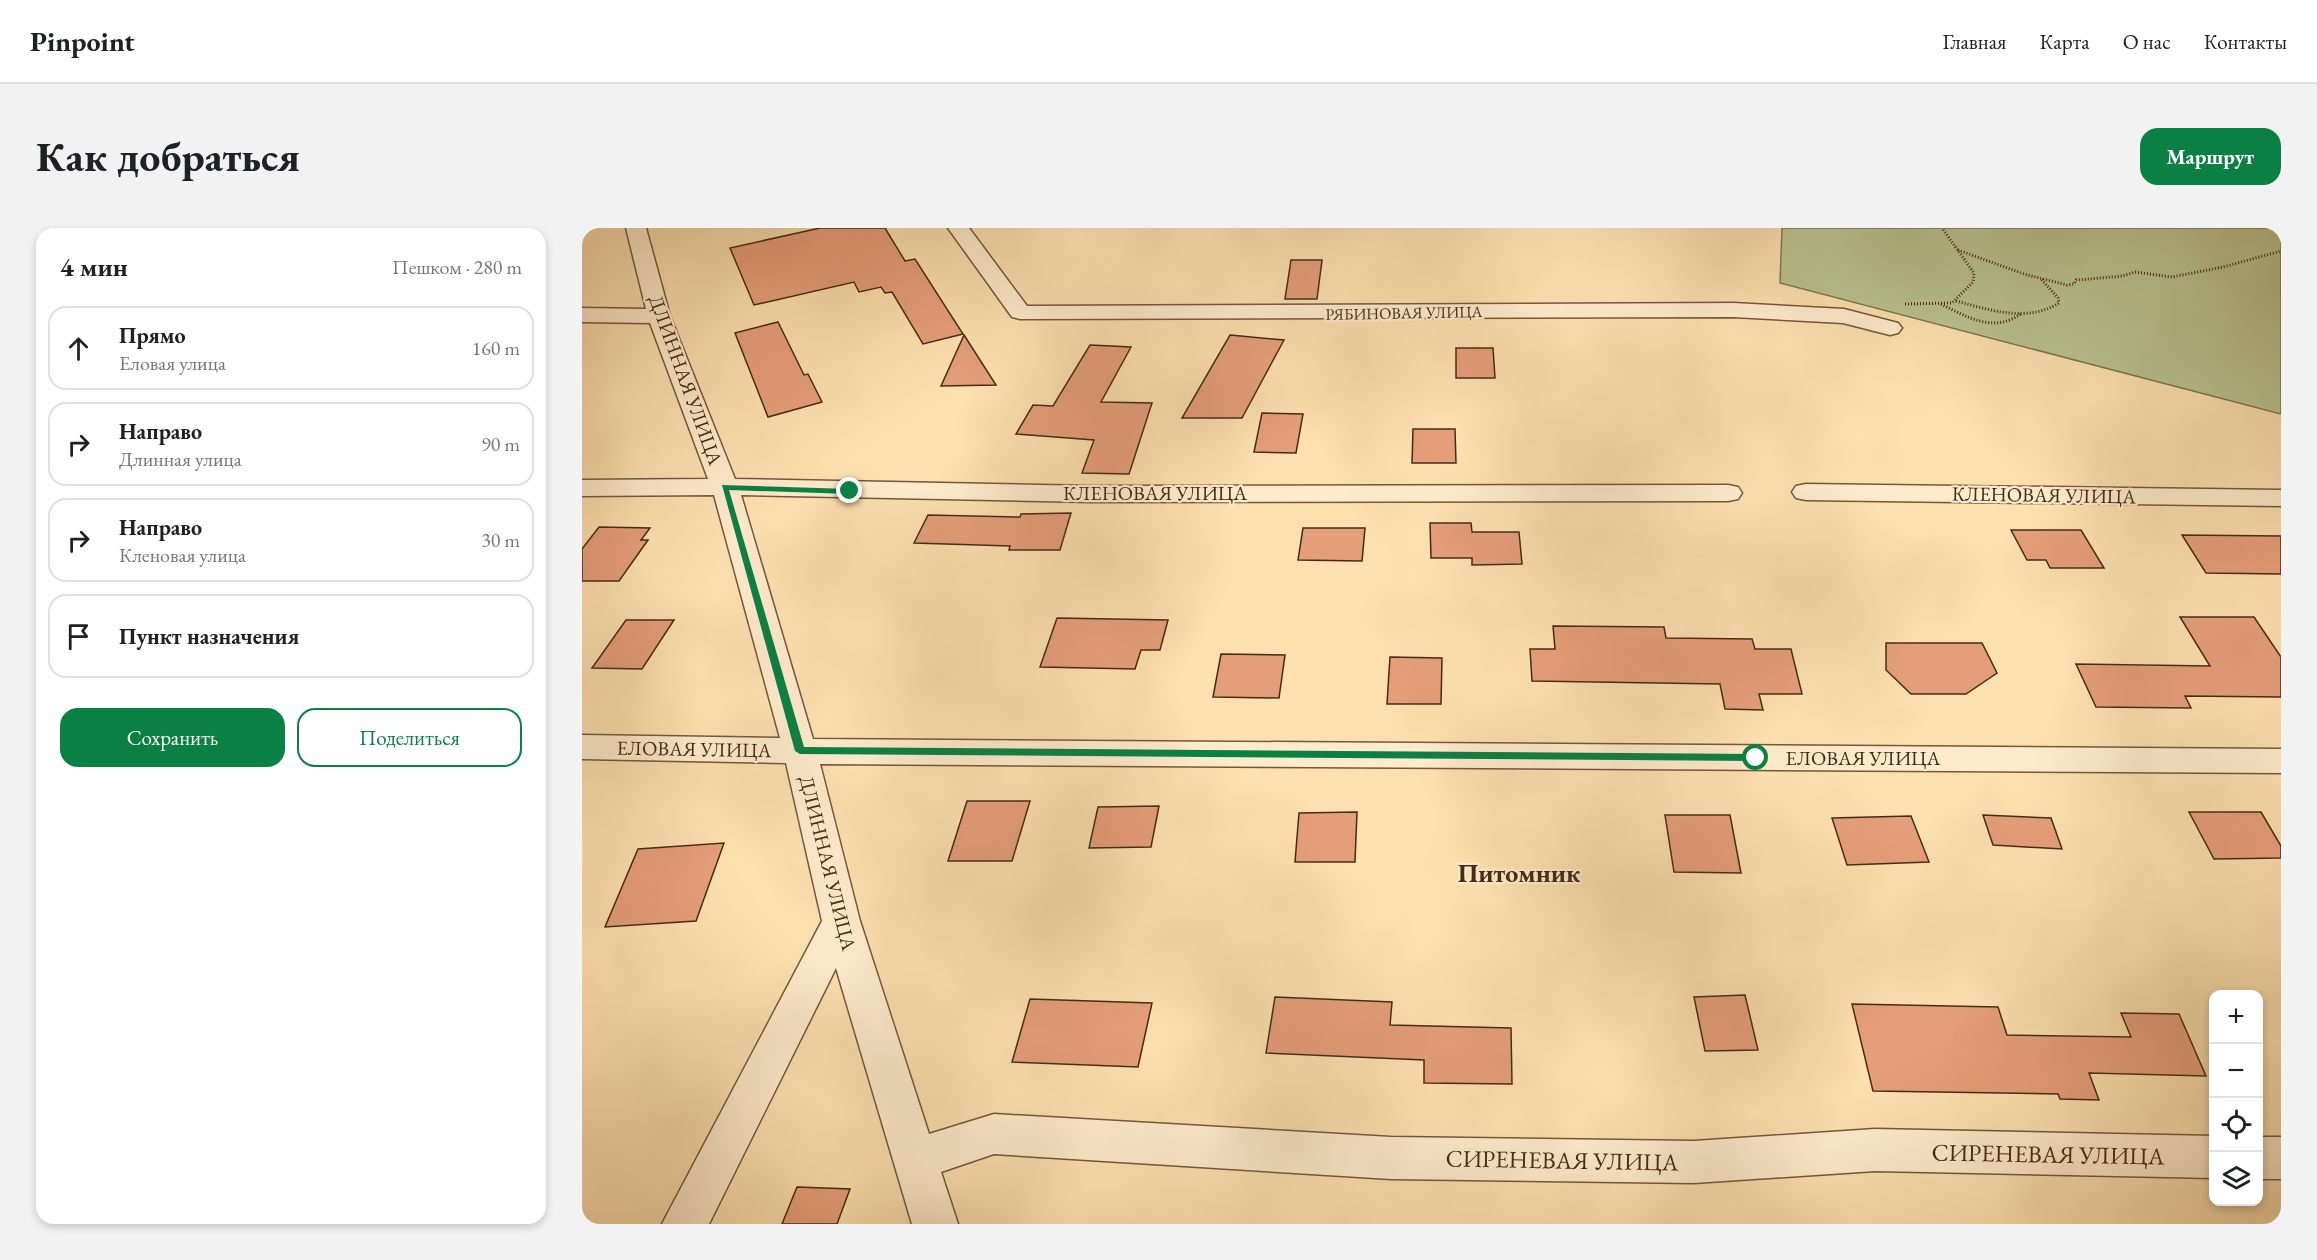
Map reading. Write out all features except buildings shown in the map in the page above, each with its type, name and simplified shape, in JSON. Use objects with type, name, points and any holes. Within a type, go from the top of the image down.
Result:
[{"type":"street","name":"ДЛИННАЯ УЛИЦА","points":[[636,228],[660,316],[725,487],[800,751],[841,921],[935,1224]]},
{"type":"street","name":"РЯБИНОВАЯ УЛИЦА","points":[[958,228],[1013,320],[1168,314],[1743,310],[1844,316],[1890,328]]},
{"type":"street","points":[[582,315],[660,316]]},
{"type":"street","name":"КЛЕНОВАЯ УЛИЦА","points":[[582,488],[725,487],[1090,494],[1728,492]]},
{"type":"street","name":"КЛЕНОВАЯ УЛИЦА","points":[[1806,492],[2281,498]]},
{"type":"street","name":"ЕЛОВАЯ УЛИЦА","points":[[582,747],[800,751],[2281,761]]},
{"type":"street","points":[[685,1224],[841,921]]},
{"type":"street","name":"СИРЕНЕВАЯ УЛИЦА","points":[[916,1159],[994,1134],[1391,1158],[1694,1162],[1875,1150],[2209,1157]]},
{"type":"street","points":[[2263,1158],[2281,1158]]},
{"type":"path","points":[[1942,228],[1974,273],[1973,282],[1956,301]]},
{"type":"path","points":[[2277,228],[2281,231]]},
{"type":"path","points":[[1958,250],[2041,279],[2067,285],[2074,284],[2076,280],[2123,276],[2135,272],[2172,277],[2223,267],[2281,251]]},
{"type":"path","points":[[1901,304],[1941,304],[1956,301],[2008,313],[2052,308],[2059,303],[2058,298],[2041,279]]},
{"type":"path","points":[[1941,304],[1977,322],[1993,323],[2018,318],[2022,313]]},
{"type":"green space","points":[[1782,228],[2281,228],[2281,414],[1780,283]]},
{"type":"district","name":"Питомник","points":[[1519,873]]},
{"type":"route","points":[[850,491],[725,487],[800,751],[1756,758]]}]
